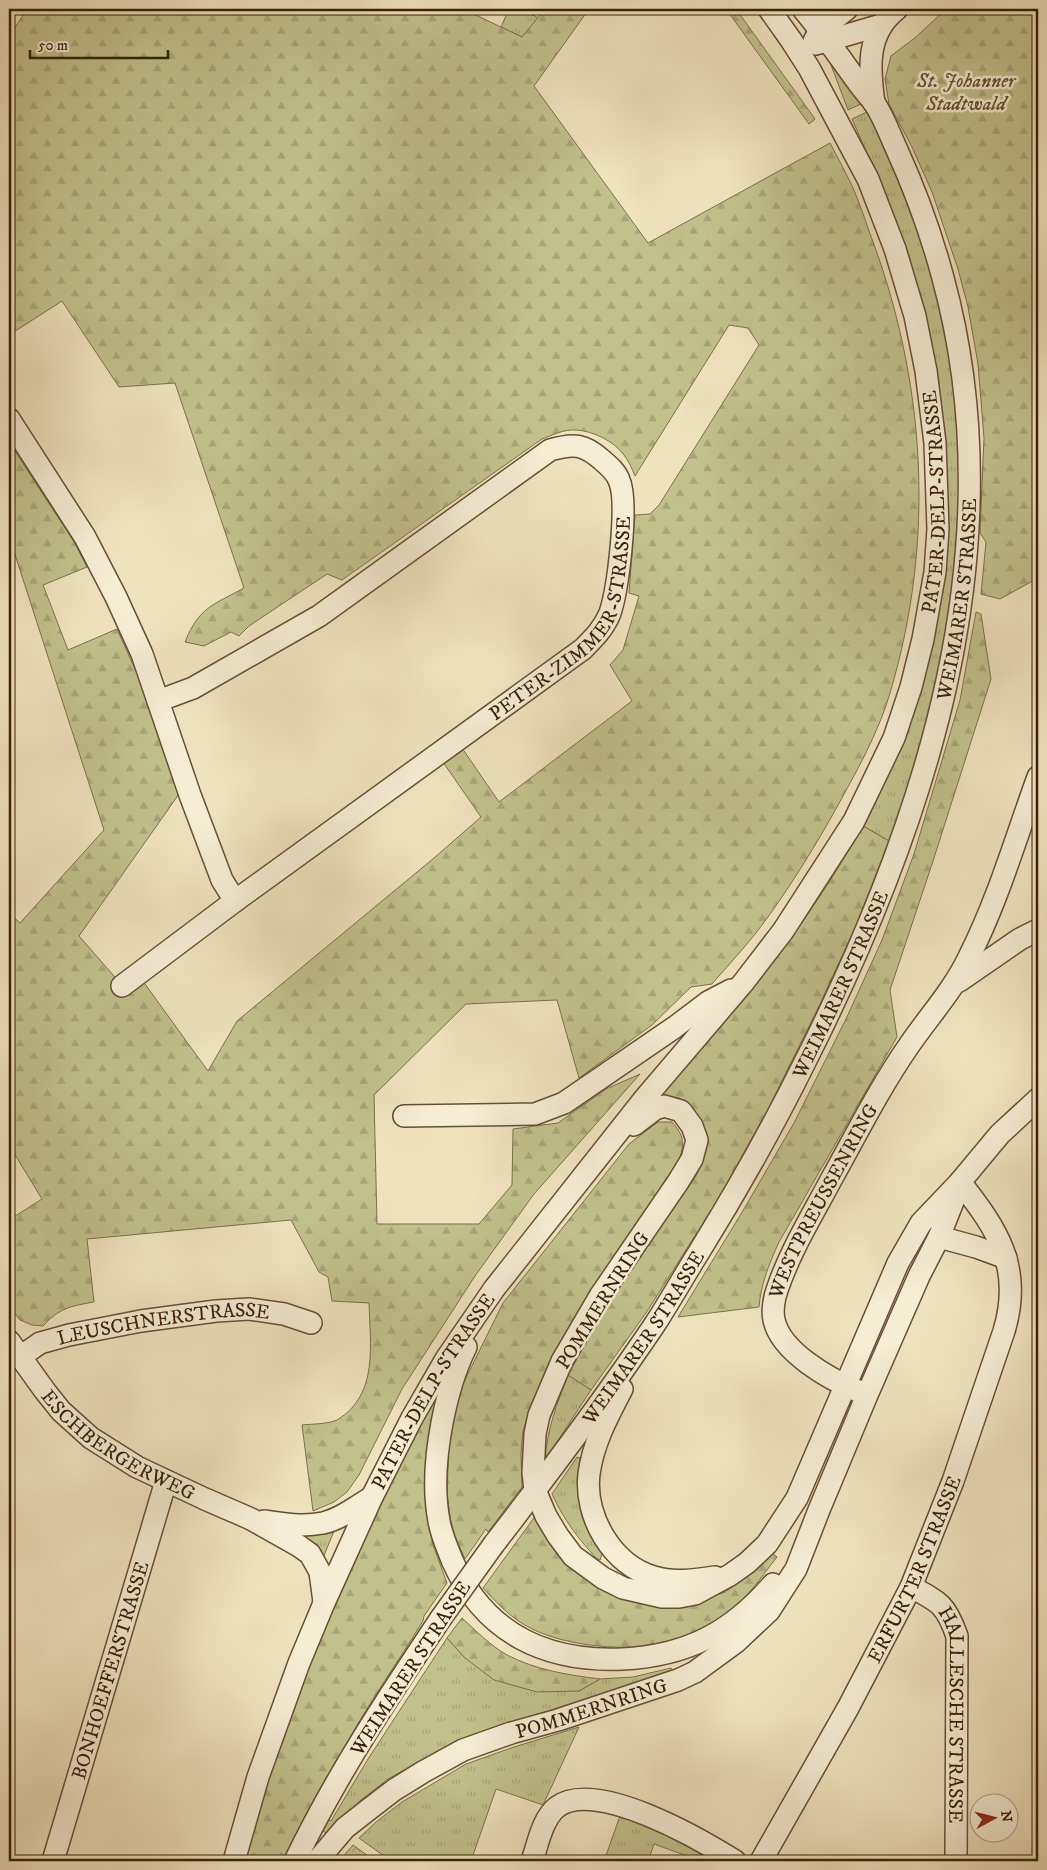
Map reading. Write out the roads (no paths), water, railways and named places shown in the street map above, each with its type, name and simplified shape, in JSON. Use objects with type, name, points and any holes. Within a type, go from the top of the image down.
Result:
[{"type":"street","name":"PATER-DELP-STRASSE","points":[[234,1861],[258,1777],[279,1717],[324,1603],[372,1497],[412,1418],[446,1360],[494,1289],[645,1098],[743,983],[783,931],[854,821],[894,738],[911,687],[923,638],[935,563],[938,520],[935,443],[926,371],[915,316],[896,249],[874,192],[810,68],[769,9]]},
{"type":"street","name":"WEIMARER STRASSE","points":[[295,1861],[318,1814],[351,1758],[441,1618],[656,1322],[727,1206],[779,1115],[831,1011],[866,933],[899,846],[930,752],[955,646],[967,541],[968,441],[962,367],[952,312],[921,205],[874,103],[821,39],[803,9]]},
{"type":"street","points":[[810,68],[821,39],[847,9]]},
{"type":"street","points":[[874,103],[870,62],[873,46],[881,25],[897,9]]},
{"type":"street","points":[[791,40],[821,39],[881,25]]},
{"type":"street","points":[[9,419],[85,536],[132,631],[222,880],[235,900]]},
{"type":"street","name":"PETER-ZIMMER-STRASSE","points":[[122,986],[235,900],[593,640],[602,629],[609,613],[615,589],[621,552],[622,498],[620,482],[613,470],[590,450],[578,445],[550,450],[319,616],[193,688],[158,701]]},
{"type":"street","name":"WESTPREUSSENRING","points":[[867,1395],[845,1386],[811,1365],[790,1348],[780,1334],[774,1319],[776,1291],[794,1250],[884,1084],[910,1044],[953,986],[969,957],[989,911],[1038,777]]},
{"type":"street","name":"WESTPREUSSENRING","points":[[953,986],[997,954],[1038,930]]},
{"type":"street","name":"PATER-DELP-STRASSE","points":[[404,1116],[536,1114],[564,1103],[675,1027],[708,1002],[743,983]]},
{"type":"street","name":"POMMERNRING","points":[[608,1145],[655,1108],[664,1106],[681,1111],[692,1126],[697,1140],[692,1159],[678,1182],[600,1296],[562,1361],[539,1415],[535,1434],[533,1472],[535,1490],[554,1530],[573,1556],[604,1578],[623,1588],[662,1596],[679,1597],[695,1594],[730,1575],[747,1563],[767,1544],[785,1518],[812,1465],[910,1241],[921,1223],[960,1182],[1000,1134],[1038,1098]]},
{"type":"street","name":"POMMERNRING","points":[[317,1861],[345,1828],[374,1805],[423,1772],[463,1750],[511,1733],[660,1687],[694,1672],[736,1642],[769,1611],[796,1569],[867,1395],[939,1237],[960,1182]]},
{"type":"street","name":"ERFURTER STRASSE","points":[[761,1861],[848,1708],[912,1588],[953,1481],[1010,1311],[1012,1285],[1006,1258],[988,1219],[960,1182]]},
{"type":"street","points":[[939,1237],[976,1247],[1006,1258]]},
{"type":"street","name":"POMMERNRING","points":[[494,1289],[463,1353],[449,1392],[439,1438],[436,1494],[444,1540],[458,1573],[475,1600],[487,1614],[516,1637],[543,1648],[572,1656],[601,1660],[663,1655],[696,1644],[723,1630],[757,1602],[790,1564],[819,1510]]},
{"type":"street","name":"LEUSCHNERSTRASSE","points":[[15,1349],[69,1335],[150,1320],[216,1311],[249,1309],[284,1314],[311,1322]]},
{"type":"street","name":"POMMERNRING","points":[[656,1322],[599,1434],[588,1486],[591,1507],[608,1543],[618,1555],[635,1569],[653,1577],[668,1580],[690,1580],[730,1575]]},
{"type":"street","name":"ESCHBERGERWEG","points":[[15,1349],[61,1411],[91,1438],[137,1466],[251,1519],[310,1554],[320,1572],[324,1603]]},
{"type":"street","name":"BONHOEFFERSTRASSE","points":[[53,1861],[166,1480]]},
{"type":"street","name":"ESCHBERGERWEG","points":[[251,1519],[300,1526],[325,1523],[372,1497]]},
{"type":"street","name":"HALLESCHE STRASSE","points":[[912,1588],[937,1600],[949,1614],[957,1636],[956,1861]]},
{"type":"street","points":[[532,1861],[547,1818],[556,1808],[567,1801],[592,1798],[663,1821],[735,1861]]},
{"type":"park label","name":"St. Johanner Stadtwald","points":[[966,92]]}]
